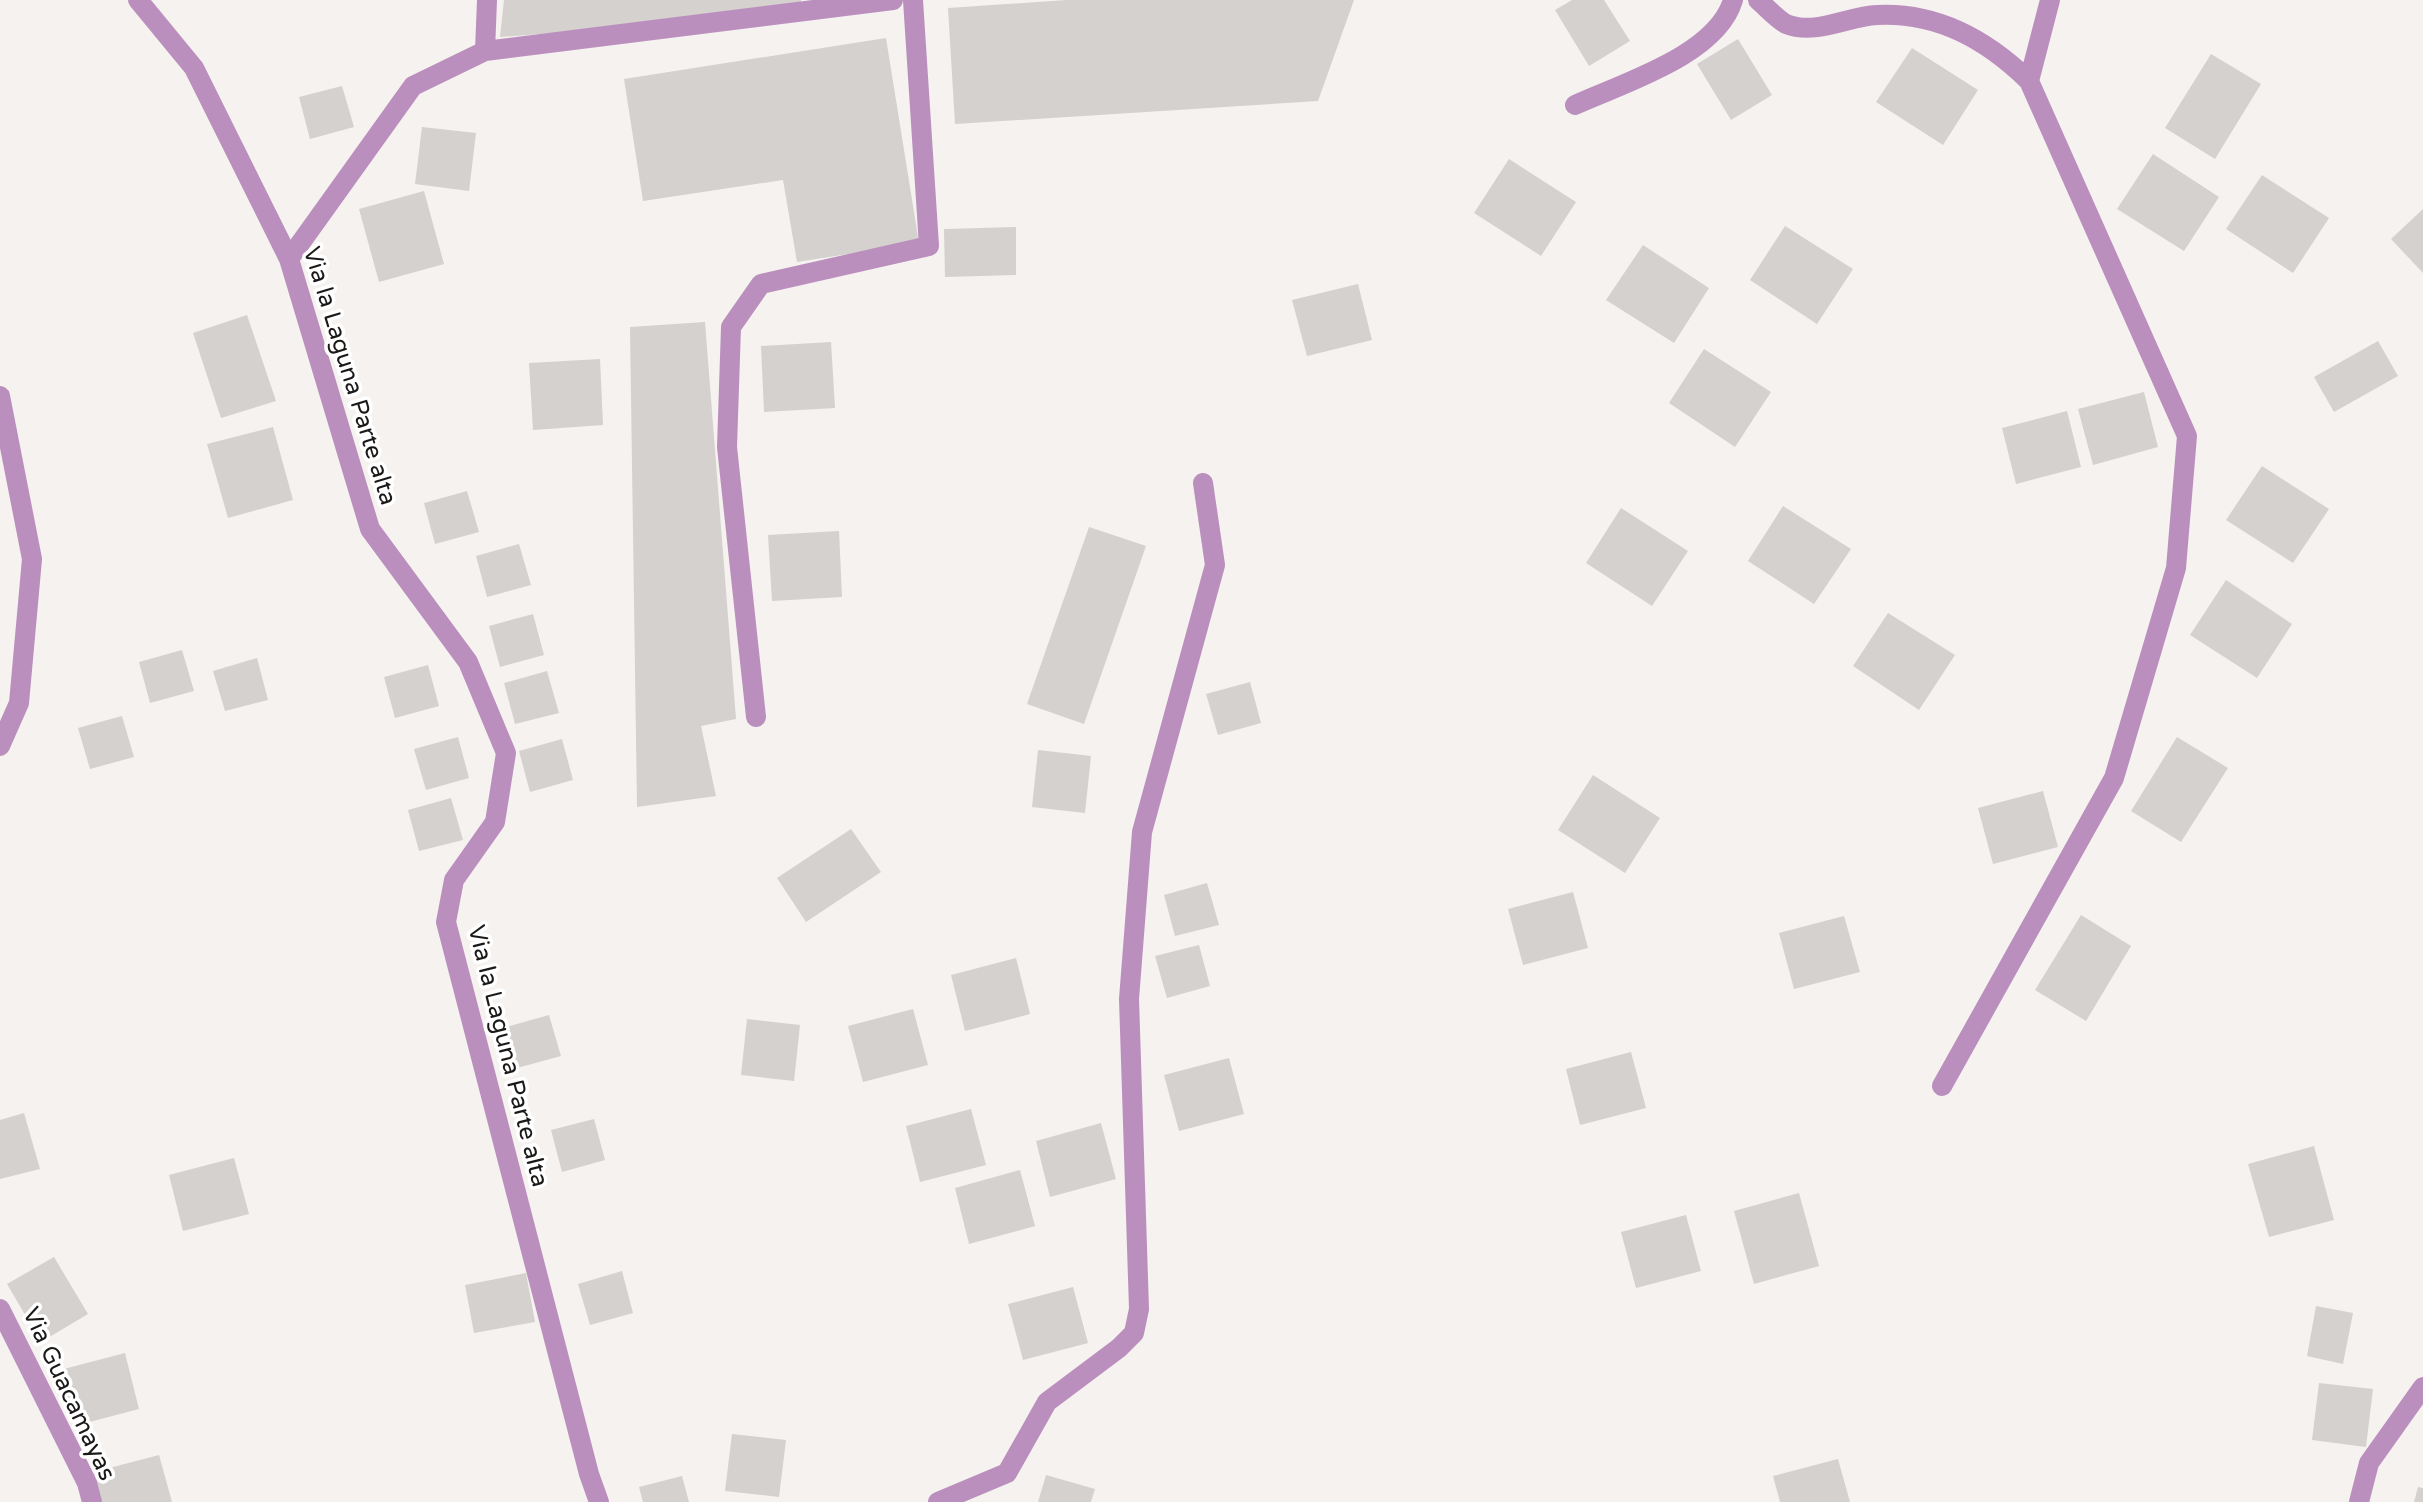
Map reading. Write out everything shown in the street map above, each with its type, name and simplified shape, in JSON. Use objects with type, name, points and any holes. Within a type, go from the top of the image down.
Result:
[{"type":"street","name":"Via la Laguna Parte alta","points":[[138,0],[194,68],[289,259],[370,529],[468,662],[506,753],[495,822],[454,880],[446,922],[589,1474],[599,1502]]},
{"type":"street","points":[[485,51],[487,0]]},
{"type":"street","points":[[289,259],[413,86],[485,51],[893,0]]},
{"type":"street","points":[[756,717],[727,447],[731,327],[761,284],[929,246],[913,0]]},
{"type":"street","points":[[1575,105],[1686,55],[1728,17],[1733,0]]},
{"type":"street","points":[[1758,0],[1786,23],[1812,28],[1877,14],[1943,21],[2000,52],[2029,81],[2187,436],[2176,568],[2114,778],[1942,1086]]},
{"type":"street","points":[[2029,81],[2050,0]]},
{"type":"street","points":[[0,396],[32,559],[19,703],[0,746]]},
{"type":"street","points":[[938,1502],[1007,1473],[1047,1402],[1134,1333],[1139,1309],[1129,999],[1142,832],[1215,565],[1203,483]]},
{"type":"street","name":"Via Guacamayas","points":[[0,1309],[87,1483],[92,1502]]},
{"type":"street","points":[[2359,1502],[2369,1463],[2423,1387]]},
{"type":"building","points":[[504,0],[801,2],[682,23],[500,37]]},
{"type":"building","points":[[1067,0],[1354,0],[1318,101],[955,124],[948,8]]},
{"type":"building","points":[[1572,0],[1604,0],[1630,41],[1589,66],[1555,10]]},
{"type":"building","points":[[886,38],[919,243],[797,262],[783,180],[643,201],[624,79]]},
{"type":"building","points":[[1738,39],[1772,95],[1731,120],[1697,64]]},
{"type":"building","points":[[1912,48],[1978,90],[1943,145],[1876,102]]},
{"type":"building","points":[[2211,54],[2261,84],[2215,159],[2165,128]]},
{"type":"building","points":[[342,86],[354,127],[310,139],[299,97]]},
{"type":"building","points":[[422,127],[476,133],[469,191],[415,184]]},
{"type":"building","points":[[2153,154],[2219,197],[2184,251],[2117,209]]},
{"type":"building","points":[[1509,159],[1576,202],[1541,256],[1474,213]]},
{"type":"building","points":[[2262,175],[2329,218],[2293,273],[2226,229]]},
{"type":"building","points":[[424,191],[444,264],[379,282],[359,209]]},
{"type":"building","points":[[2423,209],[2423,273],[2391,239]]},
{"type":"building","points":[[1785,226],[1853,269],[1817,324],[1750,280]]},
{"type":"building","points":[[1016,227],[1016,275],[945,277],[944,229]]},
{"type":"building","points":[[1643,245],[1709,288],[1674,343],[1606,300]]},
{"type":"building","points":[[1358,284],[1372,340],[1307,356],[1292,300]]},
{"type":"building","points":[[247,315],[276,401],[221,418],[193,333]]},
{"type":"building","points":[[705,322],[736,719],[701,726],[716,796],[637,807],[630,327]]},
{"type":"building","points":[[2378,341],[2398,376],[2334,412],[2314,377]]},
{"type":"building","points":[[831,342],[835,408],[764,412],[761,346]]},
{"type":"building","points":[[1704,349],[1771,392],[1735,447],[1669,403]]},
{"type":"building","points":[[600,359],[603,425],[533,430],[529,363]]},
{"type":"building","points":[[2144,392],[2158,447],[2093,465],[2078,409]]},
{"type":"building","points":[[2067,411],[2081,467],[2016,484],[2002,428]]},
{"type":"building","points":[[273,427],[293,500],[228,518],[207,444]]},
{"type":"building","points":[[2262,466],[2329,509],[2293,563],[2226,520]]},
{"type":"building","points":[[467,491],[479,532],[435,544],[424,503]]},
{"type":"building","points":[[1783,506],[1851,549],[1814,604],[1748,561]]},
{"type":"building","points":[[1621,508],[1688,551],[1652,606],[1586,563]]},
{"type":"building","points":[[1089,527],[1146,546],[1084,724],[1027,704]]},
{"type":"building","points":[[839,531],[842,597],[772,601],[768,535]]},
{"type":"building","points":[[519,544],[531,585],[487,597],[476,556]]},
{"type":"building","points":[[2226,580],[2292,624],[2257,678],[2190,635]]},
{"type":"building","points":[[1888,613],[1955,655],[1919,710],[1853,666]]},
{"type":"building","points":[[533,614],[544,655],[500,667],[489,626]]},
{"type":"building","points":[[182,650],[194,691],[150,703],[139,662]]},
{"type":"building","points":[[257,658],[268,700],[225,711],[213,671]]},
{"type":"building","points":[[428,665],[439,706],[395,718],[384,677]]},
{"type":"building","points":[[547,671],[559,713],[515,724],[504,683]]},
{"type":"building","points":[[1250,682],[1261,723],[1218,735],[1206,694]]},
{"type":"building","points":[[122,716],[134,757],[90,769],[78,728]]},
{"type":"building","points":[[458,737],[469,778],[426,790],[414,749]]},
{"type":"building","points":[[2177,737],[2228,768],[2181,842],[2131,811]]},
{"type":"building","points":[[562,739],[573,780],[530,792],[519,751]]},
{"type":"building","points":[[1038,750],[1091,756],[1085,813],[1032,807]]},
{"type":"building","points":[[1593,775],[1660,818],[1625,873],[1558,830]]},
{"type":"building","points":[[2043,791],[2058,847],[1993,864],[1978,808]]},
{"type":"building","points":[[451,798],[463,840],[419,851],[408,810]]},
{"type":"building","points":[[851,829],[881,872],[806,922],[777,878]]},
{"type":"building","points":[[1207,883],[1219,925],[1175,936],[1164,895]]},
{"type":"building","points":[[1573,892],[1588,948],[1523,965],[1508,909]]},
{"type":"building","points":[[2081,915],[2131,946],[2086,1021],[2035,990]]},
{"type":"building","points":[[1844,916],[1860,972],[1794,989],[1779,933]]},
{"type":"building","points":[[1199,945],[1210,986],[1167,998],[1155,956]]},
{"type":"building","points":[[1016,958],[1030,1014],[965,1031],[951,975]]},
{"type":"building","points":[[913,1009],[928,1065],[863,1082],[848,1026]]},
{"type":"building","points":[[549,1015],[561,1056],[517,1068],[506,1027]]},
{"type":"building","points":[[747,1019],[800,1025],[794,1081],[741,1075]]},
{"type":"building","points":[[1631,1052],[1646,1108],[1580,1125],[1566,1069]]},
{"type":"building","points":[[1229,1058],[1244,1114],[1179,1131],[1164,1075]]},
{"type":"building","points":[[971,1109],[986,1165],[920,1182],[906,1126]]},
{"type":"building","points":[[24,1113],[40,1169],[0,1179],[0,1120]]},
{"type":"building","points":[[594,1119],[605,1160],[562,1172],[551,1130]]},
{"type":"building","points":[[1101,1123],[1116,1179],[1050,1197],[1036,1141]]},
{"type":"building","points":[[2314,1146],[2334,1220],[2269,1237],[2248,1164]]},
{"type":"building","points":[[234,1158],[249,1214],[183,1231],[169,1175]]},
{"type":"building","points":[[1020,1170],[1035,1226],[969,1244],[955,1188]]},
{"type":"building","points":[[1799,1193],[1819,1266],[1754,1284],[1734,1211]]},
{"type":"building","points":[[1686,1215],[1701,1271],[1636,1288],[1621,1232]]},
{"type":"building","points":[[54,1257],[88,1314],[41,1342],[7,1284]]},
{"type":"building","points":[[622,1271],[633,1313],[590,1325],[578,1284]]},
{"type":"building","points":[[526,1273],[535,1322],[474,1333],[465,1285]]},
{"type":"building","points":[[1073,1287],[1088,1343],[1023,1360],[1008,1304]]},
{"type":"building","points":[[2316,1306],[2353,1313],[2343,1364],[2307,1356]]},
{"type":"building","points":[[125,1353],[139,1409],[74,1426],[60,1370]]},
{"type":"building","points":[[2319,1383],[2373,1389],[2366,1447],[2312,1440]]},
{"type":"building","points":[[732,1434],[786,1440],[779,1497],[725,1491]]},
{"type":"building","points":[[159,1455],[172,1502],[102,1502],[94,1472]]},
{"type":"building","points":[[1838,1459],[1850,1502],[1780,1502],[1773,1476]]},
{"type":"building","points":[[1046,1475],[1095,1489],[1091,1502],[1038,1502]]},
{"type":"building","points":[[682,1476],[689,1502],[643,1502],[639,1487]]},
{"type":"building","points":[[2418,1487],[2423,1488],[2423,1502],[2414,1502]]}]
